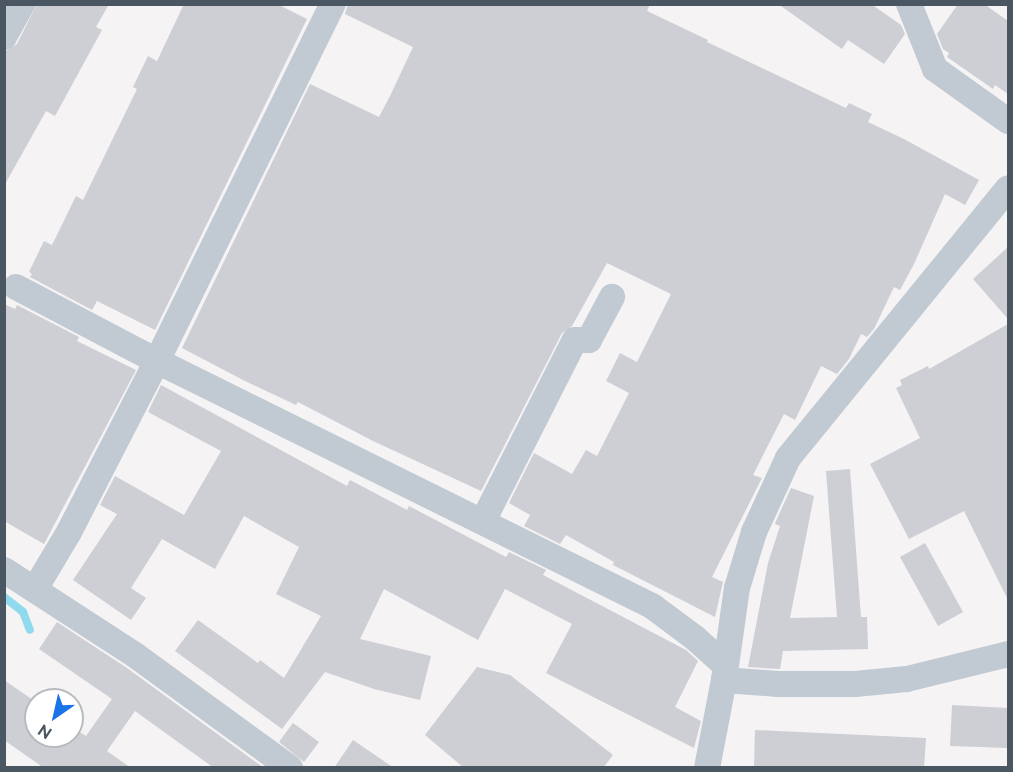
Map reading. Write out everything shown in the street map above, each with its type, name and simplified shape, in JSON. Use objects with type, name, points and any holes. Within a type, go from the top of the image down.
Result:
[{"type":"street","points":[[4,37],[22,4]]},
{"type":"street","points":[[35,589],[69,532],[157,361],[333,4]]},
{"type":"street","points":[[909,4],[935,69],[1008,121]]},
{"type":"street","points":[[707,768],[736,588],[750,543],[788,458],[1008,188]]},
{"type":"street","points":[[16,287],[157,361],[652,606],[695,638],[724,673],[778,684],[855,684],[907,679],[1008,654]]},
{"type":"street","points":[[483,521],[575,340],[589,340],[612,297]]},
{"type":"street","points":[[4,570],[135,655],[290,768]]},
{"type":"building","points":[[37,4],[109,4],[96,27],[102,30],[55,116],[46,111],[4,186],[4,52],[17,44]]},
{"type":"building","points":[[184,4],[277,4],[307,19],[155,330],[97,301],[92,310],[30,277],[32,274],[29,272],[44,241],[52,245],[76,196],[83,200],[137,89],[133,87],[148,56],[157,61]]},
{"type":"building","points":[[348,4],[650,4],[647,11],[708,40],[707,42],[846,108],[849,103],[872,114],[868,122],[979,180],[965,205],[945,194],[914,264],[900,290],[894,287],[874,329],[867,337],[861,334],[849,359],[837,374],[821,366],[795,420],[784,414],[753,475],[762,478],[712,577],[723,582],[715,617],[613,565],[614,562],[566,535],[560,544],[524,526],[530,515],[509,503],[534,453],[572,474],[586,450],[597,456],[629,393],[606,381],[620,353],[637,362],[671,294],[607,263],[572,326],[562,333],[481,491],[373,441],[298,402],[296,405],[243,380],[182,348],[310,84],[379,117],[390,96],[413,47],[345,14]]},
{"type":"building","points":[[778,4],[871,4],[901,25],[905,34],[884,64],[848,40],[842,49]]},
{"type":"building","points":[[958,4],[984,4],[1008,21],[1008,94],[995,85],[993,89],[947,57],[949,53],[943,49],[937,34]]},
{"type":"building","points":[[1008,247],[1008,319],[973,279]]},
{"type":"building","points":[[4,304],[15,309],[17,305],[79,337],[77,341],[136,370],[44,544],[4,521]]},
{"type":"building","points":[[1008,324],[1008,600],[964,511],[909,539],[870,464],[920,438],[896,388],[902,385],[900,380],[928,366],[929,369]]},
{"type":"building","points":[[161,385],[347,486],[350,480],[407,510],[409,506],[506,557],[509,552],[546,570],[543,575],[686,650],[698,661],[675,707],[701,721],[694,748],[546,673],[572,624],[505,589],[478,640],[384,589],[360,639],[431,656],[420,700],[374,689],[325,672],[282,729],[175,651],[198,620],[258,663],[260,660],[284,678],[321,616],[276,594],[299,547],[244,516],[215,569],[162,539],[131,588],[146,598],[131,620],[73,580],[117,514],[100,505],[115,476],[184,515],[221,451],[148,412]]},
{"type":"building","points":[[850,469],[861,617],[867,617],[868,649],[783,651],[780,669],[748,667],[768,563],[780,526],[775,524],[791,488],[814,496],[790,618],[837,617],[826,471]]},
{"type":"building","points":[[925,543],[963,612],[938,626],[900,557]]},
{"type":"building","points":[[57,622],[127,668],[264,768],[214,768],[135,711],[107,751],[131,768],[44,768],[4,740],[4,680],[24,694],[24,748],[84,748],[84,735],[86,736],[112,699],[39,649]]},
{"type":"building","points":[[477,667],[510,675],[613,755],[603,768],[464,768],[425,735]]},
{"type":"building","points":[[952,705],[1008,708],[1008,748],[950,746]]},
{"type":"building","points":[[293,723],[319,742],[304,762],[279,742]]},
{"type":"building","points":[[755,730],[926,738],[924,768],[754,768]]},
{"type":"building","points":[[353,740],[394,768],[334,768]]},
{"type":"waterway","points":[[4,597],[23,612],[30,630]]}]
